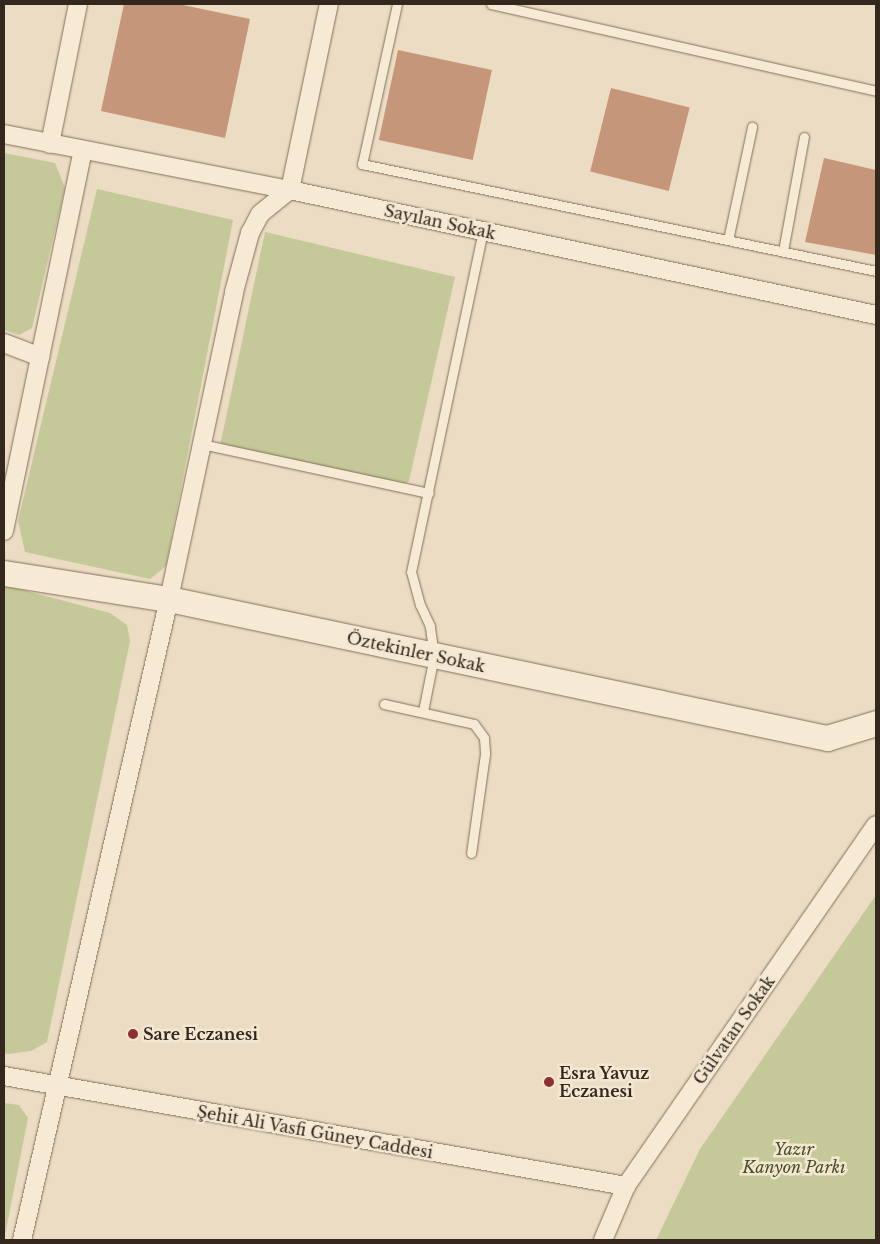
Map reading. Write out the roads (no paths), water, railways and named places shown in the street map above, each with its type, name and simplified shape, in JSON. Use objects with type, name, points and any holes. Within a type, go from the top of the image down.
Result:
[{"type":"street","points":[[50,144],[78,4]]},
{"type":"street","points":[[22,1240],[55,1087],[168,599],[250,233],[260,214],[290,190],[329,4]]},
{"type":"street","name":"Sayılan Sokak","points":[[4,134],[83,151],[290,190],[876,315]]},
{"type":"street","points":[[4,531],[83,151]]},
{"type":"street","points":[[4,343],[40,356]]},
{"type":"street","name":"Öztekinler Sokak","points":[[4,573],[168,599],[826,738],[876,724]]},
{"type":"street","name":"Gülvatan Sokak","points":[[603,1240],[626,1186],[876,825]]},
{"type":"street","name":"Şehit Ali Vasfi Güney Caddesi","points":[[4,1076],[55,1087],[626,1186]]},
{"type":"lane","points":[[397,4],[362,164],[876,270]]},
{"type":"lane","points":[[491,4],[876,91]]},
{"type":"lane","points":[[728,240],[752,127]]},
{"type":"lane","points":[[783,251],[804,137]]},
{"type":"lane","points":[[423,711],[434,656],[430,626],[420,605],[412,572],[483,231]]},
{"type":"lane","points":[[202,444],[429,493]]},
{"type":"lane","points":[[384,704],[423,711],[474,724],[484,738],[485,754],[471,853]]},
{"type":"place","name":"Sare Eczanesi","points":[[133,1034]]},
{"type":"place","name":"Esra Yavuz Eczanesi","points":[[549,1082]]},
{"type":"park label","name":"Yazır Kanyon Parkı","points":[[794,1158]]}]
